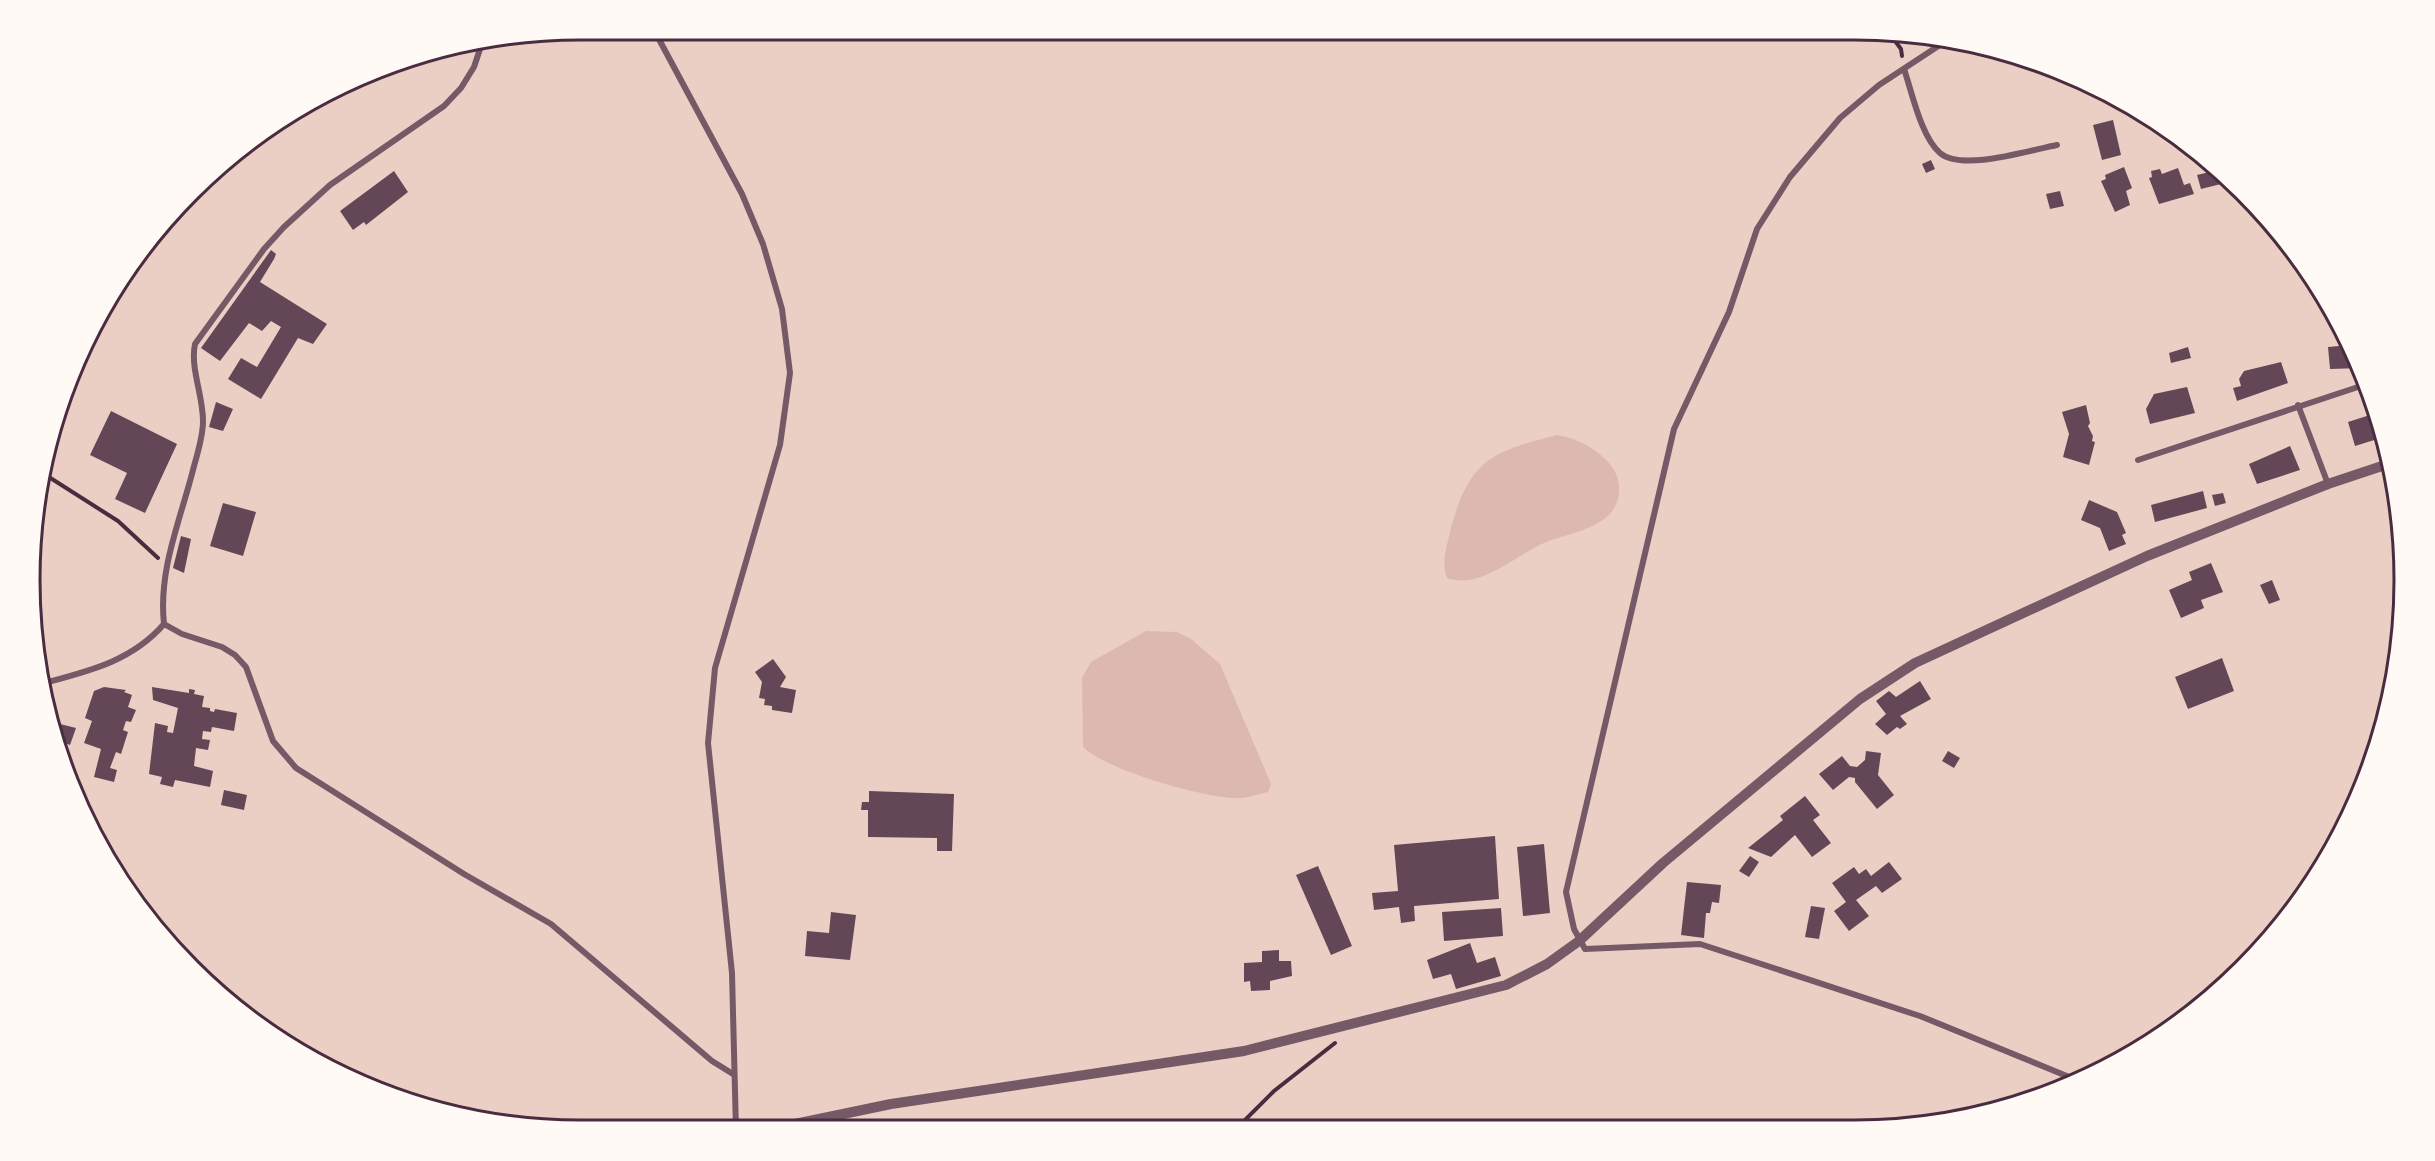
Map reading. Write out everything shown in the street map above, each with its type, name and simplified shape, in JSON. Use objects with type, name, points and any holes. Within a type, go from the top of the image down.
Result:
[{"type":"street","points":[[659,40],[742,194],[763,244],[782,309],[790,373],[780,445],[715,668],[710,709],[708,743],[732,973],[735,1120]]},
{"type":"street","points":[[1937,47],[1840,118],[1790,177],[1757,229],[1729,312],[1674,429],[1566,892],[1579,941],[1585,949],[1700,944],[1920,1016],[2067,1076]]},
{"type":"street","points":[[164,624],[162,603],[166,566],[186,502],[203,422],[201,392],[193,356],[195,344],[264,249],[284,227],[330,185],[444,106],[461,88],[474,68],[480,50]]},
{"type":"street","points":[[1904,69],[1927,135],[1940,154],[1962,161],[2057,145]]},
{"type":"street","points":[[2138,460],[2358,387]]},
{"type":"street","points":[[2298,405],[2328,484]]},
{"type":"street","points":[[813,1120],[891,1104],[1244,1052],[1361,1024],[1506,985],[1547,964],[1579,941],[1663,863],[1860,699],[1892,677],[1922,660],[2147,556],[2328,484],[2382,466]]},
{"type":"street","points":[[164,624],[183,634],[222,647],[235,655],[246,667],[273,741],[296,768],[455,868],[551,924],[712,1061],[733,1074]]},
{"type":"street","points":[[50,681],[91,670],[135,651],[164,624]]},
{"type":"path","points":[[1896,43],[1901,49],[1904,69]]},
{"type":"path","points":[[50,478],[118,521],[166,566]]},
{"type":"path","points":[[1245,1120],[1274,1091],[1361,1024]]},
{"type":"shaded area","points":[[580,40],[1854,40],[1925,45],[1960,51],[2028,69],[2061,82],[2093,96],[2155,132],[2211,175],[2236,199],[2260,224],[2303,280],[2339,342],[2353,374],[2366,407],[2384,475],[2390,510],[2394,580],[2390,651],[2384,686],[2366,754],[2353,787],[2322,850],[2283,909],[2236,962],[2183,1009],[2124,1048],[2061,1079],[1994,1102],[1925,1116],[1854,1120],[580,1120],[510,1116],[475,1110],[407,1092],[374,1079],[310,1048],[252,1009],[224,986],[175,937],[152,909],[113,850],[96,819],[69,754],[51,686],[45,651],[40,580],[45,510],[51,475],[69,407],[96,342],[113,310],[152,252],[175,224],[224,175],[252,152],[310,113],[374,82],[407,69],[475,51]]},
{"type":"shaded area","points":[[1557,435],[1585,444],[1611,466],[1617,476],[1619,492],[1610,514],[1579,532],[1544,543],[1485,576],[1460,580],[1447,578],[1445,559],[1451,528],[1458,505],[1475,473],[1499,454]]},
{"type":"shaded area","points":[[1146,631],[1177,632],[1191,639],[1220,664],[1271,784],[1268,792],[1237,798],[1176,787],[1111,764],[1083,747],[1082,678],[1091,662]]},
{"type":"building","points":[[2113,120],[2121,155],[2102,160],[2093,125]]},
{"type":"building","points":[[1931,160],[1935,169],[1926,173],[1922,164]]},
{"type":"building","points":[[2124,167],[2132,188],[2126,191],[2130,205],[2115,212],[2101,181],[2106,179],[2105,175]]},
{"type":"building","points":[[2178,168],[2184,185],[2190,183],[2194,194],[2159,204],[2149,178],[2152,177],[2151,171],[2160,169],[2162,174]]},
{"type":"building","points":[[394,171],[408,192],[366,225],[364,222],[353,230],[340,211]]},
{"type":"building","points":[[2208,172],[2221,184],[2201,189],[2197,175]]},
{"type":"building","points":[[2060,191],[2064,206],[2050,209],[2046,194]]},
{"type":"building","points":[[271,250],[276,254],[260,282],[327,324],[313,344],[298,338],[261,399],[228,379],[241,358],[257,367],[281,327],[271,321],[262,331],[249,323],[220,361],[201,348]]},
{"type":"building","points":[[2341,346],[2351,368],[2330,369],[2328,347]]},
{"type":"building","points":[[2188,347],[2191,358],[2171,363],[2169,353]]},
{"type":"building","points":[[2281,362],[2288,383],[2237,401],[2233,388],[2241,386],[2239,379],[2244,371]]},
{"type":"building","points":[[2187,387],[2195,413],[2150,424],[2146,409],[2154,394]]},
{"type":"building","points":[[216,402],[233,409],[223,431],[209,427]]},
{"type":"building","points":[[2086,405],[2090,423],[2088,426],[2093,436],[2092,441],[2095,442],[2089,465],[2063,457],[2069,434],[2062,412]]},
{"type":"building","points":[[111,411],[177,444],[145,513],[115,499],[127,473],[90,455]]},
{"type":"building","points":[[2368,415],[2376,440],[2355,446],[2348,422]]},
{"type":"building","points":[[2290,446],[2300,470],[2257,484],[2249,464]]},
{"type":"building","points":[[2203,491],[2207,508],[2155,522],[2151,505]]},
{"type":"building","points":[[2223,493],[2226,503],[2215,506],[2212,495]]},
{"type":"building","points":[[2089,500],[2117,512],[2126,533],[2122,535],[2126,544],[2109,551],[2100,528],[2081,520]]},
{"type":"building","points":[[223,503],[256,512],[243,556],[210,546]]},
{"type":"building","points":[[181,536],[191,539],[184,573],[173,568]]},
{"type":"building","points":[[2211,563],[2223,592],[2201,600],[2204,608],[2181,618],[2169,590],[2192,580],[2189,572]]},
{"type":"building","points":[[2272,580],[2280,600],[2269,604],[2260,585]]},
{"type":"building","points":[[2222,658],[2234,691],[2188,709],[2175,677]]},
{"type":"building","points":[[773,659],[786,677],[780,687],[796,690],[792,713],[772,710],[772,706],[764,705],[765,699],[759,698],[762,682],[755,672]]},
{"type":"building","points":[[1920,681],[1931,699],[1900,716],[1907,724],[1900,729],[1897,727],[1887,735],[1875,724],[1886,714],[1876,701],[1889,691],[1896,697]]},
{"type":"building","points":[[104,687],[126,690],[124,692],[132,695],[128,707],[136,710],[131,722],[126,721],[123,730],[128,732],[121,754],[116,752],[110,768],[117,770],[114,782],[94,777],[101,749],[84,743],[92,721],[85,718],[94,691]]},
{"type":"building","points":[[152,687],[189,693],[189,689],[195,690],[194,694],[204,696],[202,707],[210,708],[210,711],[214,712],[215,709],[237,713],[234,731],[212,727],[211,732],[203,731],[202,739],[210,740],[208,750],[196,748],[194,766],[213,771],[210,787],[175,780],[173,787],[160,784],[162,777],[149,774],[155,723],[168,726],[167,732],[173,733],[178,708],[153,700]]},
{"type":"building","points":[[60,724],[76,728],[70,745],[66,743]]},
{"type":"building","points":[[1866,751],[1881,753],[1878,775],[1894,795],[1877,809],[1855,782],[1855,778],[1849,777],[1833,790],[1819,774],[1842,756],[1850,766],[1857,767],[1865,760]]},
{"type":"building","points":[[1948,751],[1960,758],[1954,768],[1942,761]]},
{"type":"building","points":[[224,790],[247,795],[244,810],[221,805]]},
{"type":"building","points":[[869,791],[954,794],[952,851],[937,851],[937,838],[868,837],[868,810],[861,810],[862,802],[869,802]]},
{"type":"building","points":[[1805,796],[1820,815],[1813,820],[1831,843],[1812,857],[1795,835],[1771,857],[1748,848],[1783,820],[1780,816]]},
{"type":"building","points":[[1495,836],[1499,899],[1414,906],[1415,921],[1401,923],[1399,907],[1374,910],[1372,893],[1398,891],[1394,845]]},
{"type":"building","points":[[1544,844],[1550,913],[1523,916],[1517,847]]},
{"type":"building","points":[[1750,856],[1759,862],[1749,877],[1739,871]]},
{"type":"building","points":[[1889,862],[1902,879],[1882,893],[1876,886],[1856,900],[1869,916],[1849,931],[1834,911],[1846,902],[1832,883],[1854,867],[1859,874],[1866,869],[1871,876]]},
{"type":"building","points":[[1318,866],[1352,946],[1331,955],[1296,875]]},
{"type":"building","points":[[1687,882],[1721,885],[1719,903],[1712,902],[1710,913],[1706,913],[1704,938],[1681,935]]},
{"type":"building","points":[[1811,906],[1825,908],[1819,939],[1805,937]]},
{"type":"building","points":[[1501,908],[1503,936],[1444,941],[1442,912]]},
{"type":"building","points":[[831,912],[856,915],[850,960],[805,956],[807,931],[829,933]]},
{"type":"building","points":[[1470,943],[1477,963],[1495,957],[1501,976],[1456,989],[1451,974],[1433,979],[1427,960]]},
{"type":"building","points":[[1279,950],[1279,961],[1291,961],[1292,976],[1270,981],[1270,990],[1251,991],[1250,981],[1244,982],[1244,963],[1262,962],[1262,951]]}]
